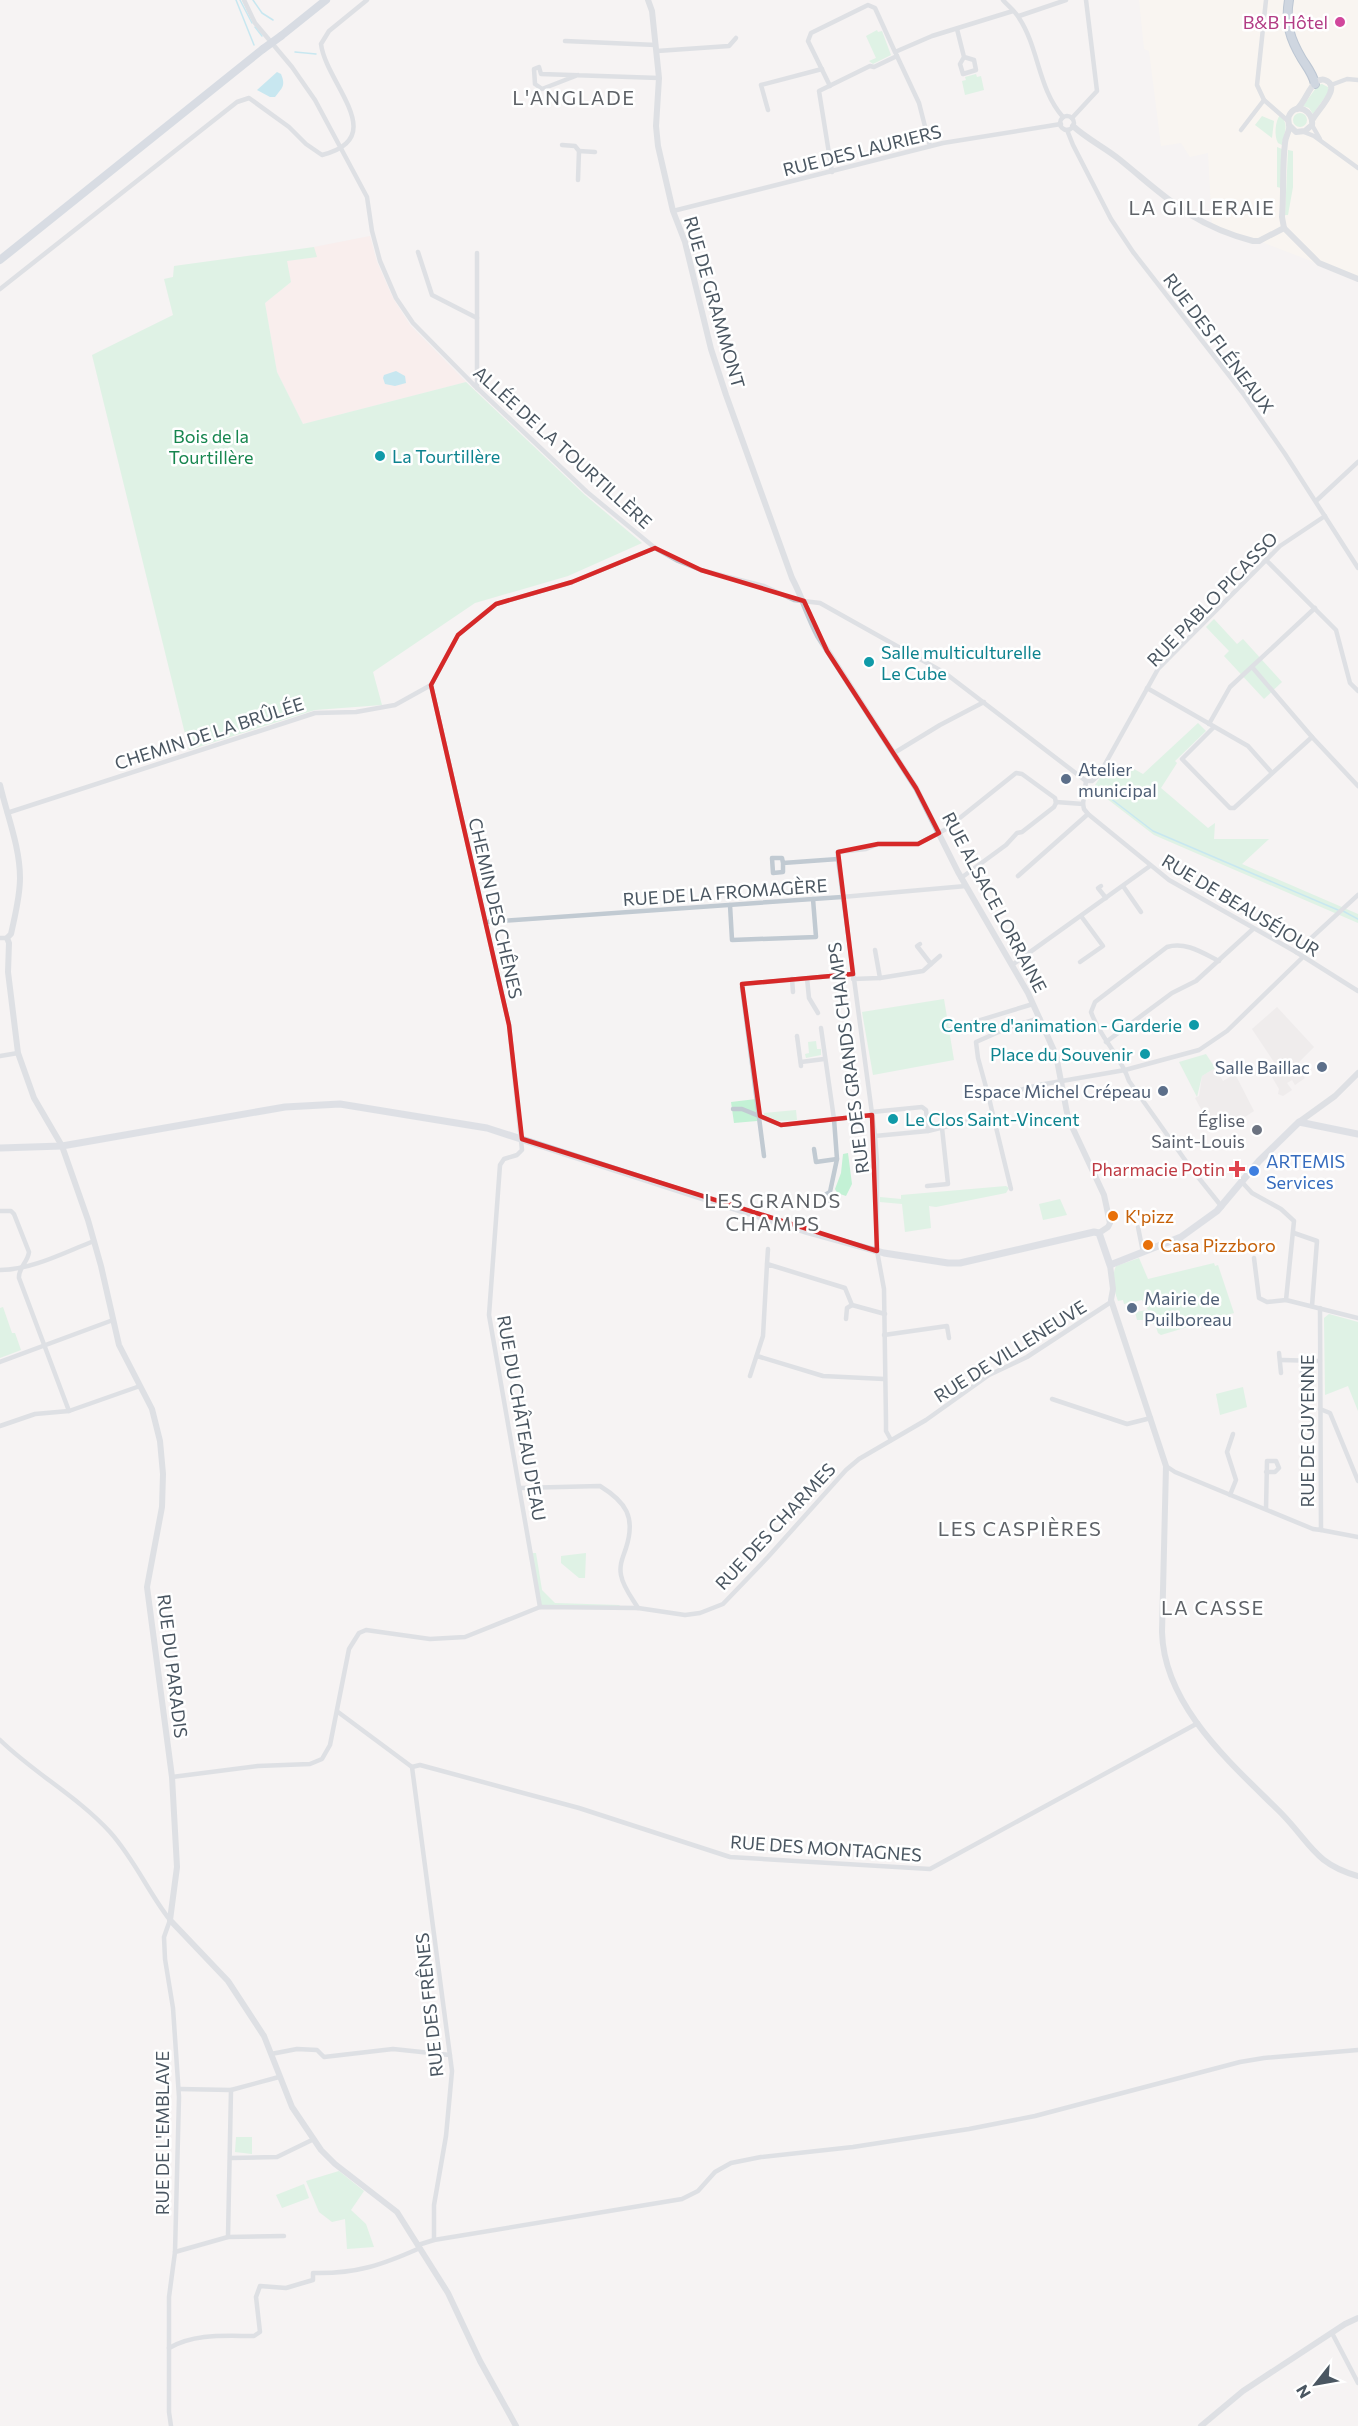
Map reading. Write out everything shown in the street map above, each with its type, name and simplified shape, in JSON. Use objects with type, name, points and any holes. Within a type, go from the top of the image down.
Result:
[{"type":"highway","points":[[1289,0],[1287,21],[1290,36],[1315,84]]},
{"type":"main road","points":[[0,260],[326,0]]},
{"type":"main road","points":[[0,1148],[62,1146],[285,1107],[340,1104],[487,1128],[808,1232],[877,1251],[960,1263],[1080,1235],[1099,1233],[1110,1265],[1181,1237],[1222,1207],[1241,1182],[1299,1122],[1358,1134]]},
{"type":"street","name":"ALLÉE DE LA TOURTILLÈRE","points":[[244,0],[255,23],[292,67],[315,100],[367,197],[372,231],[380,261],[401,306],[413,323],[477,388],[587,492],[655,548],[702,570],[764,586],[794,600],[820,603],[945,673],[1086,781]]},
{"type":"street","points":[[0,289],[237,102],[249,98],[322,155],[339,151],[350,141],[355,129],[353,118],[325,59],[321,44],[329,31],[367,0]]},
{"type":"street","name":"RUE DE GRAMMONT","points":[[648,0],[652,11],[659,78],[656,135],[673,211],[685,242],[711,349],[726,395],[792,578],[804,601]]},
{"type":"street","points":[[1003,0],[1018,16],[1053,104],[1063,117],[1072,118]]},
{"type":"street","points":[[1018,16],[1066,0]]},
{"type":"street","points":[[1070,128],[1072,118],[1098,88],[1086,0]]},
{"type":"street","points":[[1266,0],[1257,80],[1259,92],[1264,100],[1279,110],[1289,123],[1301,132],[1314,136],[1358,168]]},
{"type":"street","points":[[830,86],[808,41],[811,33],[868,5],[875,8],[920,103],[930,146]]},
{"type":"street","points":[[832,172],[819,91],[870,66],[874,67],[932,36],[1013,11]]},
{"type":"street","points":[[957,29],[964,57]]},
{"type":"street","points":[[565,41],[657,48],[729,46],[736,38]]},
{"type":"street","points":[[578,75],[543,89],[534,81],[534,69],[539,67],[541,74],[578,75],[659,78]]},
{"type":"street","points":[[768,110],[761,85],[822,69]]},
{"type":"street","points":[[1331,85],[1347,79],[1358,80]]},
{"type":"street","points":[[1331,85],[1323,80],[1315,84],[1294,110],[1289,123],[1284,148],[1282,217],[1284,228],[1319,263],[1358,279]]},
{"type":"street","points":[[1284,148],[1291,137],[1312,122],[1331,94],[1331,85]]},
{"type":"street","points":[[1241,130],[1264,100]]},
{"type":"street","points":[[1279,110],[1306,110],[1324,143]]},
{"type":"street","points":[[1063,117],[1060,124],[1119,159],[1177,208],[1198,220],[1253,241],[1259,241],[1284,228]]},
{"type":"street","name":"RUE DES LAURIERS","points":[[673,211],[930,146],[1060,124]]},
{"type":"street","name":"RUE DES FLÉNEAUX","points":[[1070,128],[1072,145],[1111,219],[1133,252],[1242,392],[1316,501],[1358,568]]},
{"type":"street","points":[[562,145],[575,146],[579,151],[578,180]]},
{"type":"street","points":[[579,151],[595,152]]},
{"type":"street","points":[[417,252],[432,295],[477,318]]},
{"type":"street","points":[[477,253],[477,388]]},
{"type":"street","points":[[1316,501],[1358,462]]},
{"type":"street","name":"RUE PABLO PICASSO","points":[[1086,781],[1092,781],[1099,775],[1158,669],[1266,560],[1289,539],[1325,516]]},
{"type":"street","name":"CHEMIN DE LA BRÛLÉE","points":[[7,813],[315,713],[390,708],[430,684],[458,635],[496,604],[572,582],[655,548]]},
{"type":"street","points":[[1266,560],[1336,630],[1350,683],[1358,691]]},
{"type":"street","name":"RUE ALSACE LORRAINE","points":[[804,601],[811,622],[826,651],[915,788],[961,878],[1040,1018],[1056,1055],[1068,1118],[1104,1195],[1109,1218],[1108,1227],[1099,1233]]},
{"type":"street","points":[[1312,737],[1234,808],[1230,808],[1182,759],[1212,725],[1230,687],[1315,608]]},
{"type":"street","points":[[1252,667],[1358,786]]},
{"type":"street","name":"CHEMIN DES CHÊNES","points":[[430,684],[509,1024],[522,1139]]},
{"type":"street","points":[[1147,688],[1248,746],[1272,773]]},
{"type":"street","points":[[894,753],[984,702]]},
{"type":"street","points":[[783,862],[838,859],[838,852],[866,849],[878,844],[918,844],[939,833],[1016,773],[1041,787],[1056,802],[1083,804],[1086,781]]},
{"type":"street","points":[[0,785],[20,876],[11,934],[3,938]]},
{"type":"street","points":[[961,878],[1054,807],[1056,802]]},
{"type":"street","name":"RUE DE BEAUSÉJOUR","points":[[1083,804],[1088,814],[1150,866],[1180,887],[1296,952],[1358,991]]},
{"type":"street","points":[[1018,876],[1088,814]]},
{"type":"street","name":"RUE DES GRANDS CHAMPS","points":[[838,859],[875,1136],[877,1251],[884,1289],[885,1314],[886,1431],[891,1440]]},
{"type":"street","points":[[1012,965],[1150,866]]},
{"type":"street","name":"RUE DE LA FROMAGÈRE","points":[[485,922],[966,886]]},
{"type":"street","points":[[1101,886],[1098,888],[1106,898]]},
{"type":"street","points":[[1123,886],[1142,912]]},
{"type":"street","points":[[1296,952],[1358,895]]},
{"type":"street","points":[[730,905],[732,940],[816,937],[813,899]]},
{"type":"street","points":[[1080,962],[1102,946],[1081,916]]},
{"type":"street","points":[[1106,1042],[1172,993],[1196,981],[1253,929]]},
{"type":"street","name":"RUE DU PARADIS","points":[[3,938],[9,943],[9,983],[18,1053],[34,1098],[62,1146],[94,1241],[119,1345],[152,1409],[160,1441],[163,1474],[162,1508],[147,1587],[172,1777],[177,1867],[170,1920]]},
{"type":"street","points":[[920,944],[917,946],[931,964]]},
{"type":"street","points":[[1219,961],[1183,945],[1176,944],[1167,947],[1095,1002],[1091,1012],[1106,1042],[1125,1070],[1129,1081],[1161,1128],[1222,1207]]},
{"type":"street","points":[[875,950],[879,978]]},
{"type":"street","points":[[764,1156],[742,989],[746,984],[807,978],[879,978],[923,971],[940,956]]},
{"type":"street","points":[[989,1098],[1040,1085],[1125,1070],[1203,1047],[1227,1031],[1303,957]]},
{"type":"street","points":[[807,978],[809,998],[818,1013]]},
{"type":"street","points":[[792,979],[793,992]]},
{"type":"street","points":[[948,1030],[1033,1004]]},
{"type":"street","points":[[1011,1189],[976,1042],[1010,1027],[1040,1018]]},
{"type":"street","points":[[821,1028],[834,1119],[837,1159],[830,1192]]},
{"type":"street","points":[[797,1036],[801,1064],[824,1059]]},
{"type":"street","points":[[0,1056],[18,1053]]},
{"type":"street","points":[[1299,1122],[1338,1093],[1358,1073]]},
{"type":"street","points":[[733,1109],[741,1109],[782,1125],[922,1107],[926,1110],[927,1131]]},
{"type":"street","points":[[1315,1111],[1319,1126]]},
{"type":"street","points":[[875,1136],[927,1131],[993,1115]]},
{"type":"street","points":[[927,1186],[948,1184],[942,1128]]},
{"type":"street","name":"RUE DU CHÂTEAU D'EAU","points":[[522,1139],[522,1150],[517,1155],[504,1159],[500,1166],[489,1315],[540,1607]]},
{"type":"street","points":[[814,1149],[816,1162],[837,1159]]},
{"type":"street","points":[[1241,1182],[1252,1193],[1289,1214],[1294,1221],[1286,1300]]},
{"type":"street","points":[[0,1211],[11,1211],[15,1216],[29,1252],[19,1278],[69,1411]]},
{"type":"street","points":[[1138,1227],[1143,1252]]},
{"type":"street","points":[[1294,1233],[1317,1241],[1312,1306]]},
{"type":"street","points":[[0,1270],[22,1267],[94,1241]]},
{"type":"street","points":[[750,1376],[763,1336],[768,1249]]},
{"type":"street","points":[[1254,1258],[1257,1295],[1260,1300],[1266,1302],[1286,1300],[1358,1318]]},
{"type":"street","points":[[767,1264],[845,1288],[852,1305]]},
{"type":"street","points":[[1110,1265],[1113,1289],[1111,1302],[1166,1469],[1162,1645],[1172,1681],[1198,1723],[1228,1761],[1283,1815],[1319,1857],[1339,1870],[1358,1876]]},
{"type":"street","name":"RUE DE VILLENEUVE","points":[[891,1440],[926,1420],[989,1375],[1027,1357],[1111,1302]]},
{"type":"street","points":[[852,1305],[885,1314]]},
{"type":"street","points":[[846,1319],[848,1308],[852,1305]]},
{"type":"street","name":"RUE DE GUYENNE","points":[[1166,1469],[1313,1529],[1321,1530],[1320,1308]]},
{"type":"street","points":[[0,1362],[113,1320]]},
{"type":"street","points":[[884,1335],[947,1326],[949,1338]]},
{"type":"street","points":[[1280,1353],[1281,1373]]},
{"type":"street","points":[[757,1356],[823,1376],[884,1379]]},
{"type":"street","points":[[1281,1360],[1320,1360]]},
{"type":"street","points":[[1302,1360],[1302,1374]]},
{"type":"street","points":[[0,1426],[35,1414],[69,1411],[140,1386]]},
{"type":"street","points":[[1052,1400],[1127,1424],[1151,1418]]},
{"type":"street","points":[[1320,1409],[1330,1413],[1358,1481]]},
{"type":"street","points":[[1230,1495],[1236,1480],[1227,1452],[1233,1434]]},
{"type":"street","name":"RUE DES CHARMES","points":[[540,1607],[638,1608],[684,1615],[700,1613],[723,1604],[846,1470],[859,1459],[891,1440]]},
{"type":"street","points":[[1266,1472],[1266,1509]]},
{"type":"street","points":[[520,1488],[600,1485],[628,1511],[631,1519],[620,1575],[638,1608]]},
{"type":"street","points":[[1321,1530],[1358,1537]]},
{"type":"street","points":[[172,1777],[258,1766],[316,1762],[327,1752],[338,1712],[350,1649],[359,1633],[366,1630],[430,1639],[465,1637],[540,1607]]},
{"type":"street","name":"RUE DES MONTAGNES","points":[[338,1712],[412,1767],[420,1765],[579,1808],[730,1857],[930,1869],[1198,1723]]},
{"type":"street","points":[[0,1740],[77,1801],[109,1832],[132,1858],[170,1920],[228,1981],[264,2036],[292,2107],[314,2139],[335,2164],[390,2205],[419,2246],[448,2293],[480,2361],[516,2426]]},
{"type":"street","name":"RUE DES FRÊNES","points":[[412,1767],[452,2071],[446,2136],[434,2205],[434,2240]]},
{"type":"street","name":"RUE DE L'EMBLAVE","points":[[170,1920],[164,1936],[165,1959],[173,2008],[179,2090],[175,2252],[169,2297],[171,2426]]},
{"type":"street","points":[[271,2054],[297,2049],[317,2050],[324,2057],[393,2049],[450,2055]]},
{"type":"street","points":[[169,2348],[181,2341],[200,2337],[254,2336],[260,2332],[256,2297],[260,2286],[286,2288],[313,2280],[313,2273],[362,2270],[386,2263],[434,2240],[682,2199],[698,2191],[715,2172],[731,2163],[761,2157],[853,2147],[1035,2116],[1248,2060],[1358,2050]]},
{"type":"street","points":[[179,2090],[231,2090],[279,2077]]},
{"type":"street","points":[[228,2237],[231,2090]]},
{"type":"street","points":[[231,2158],[277,2157],[314,2139]]},
{"type":"street","points":[[175,2252],[228,2237],[284,2236]]},
{"type":"street","points":[[1201,2426],[1243,2391],[1345,2324],[1358,2318]]},
{"type":"street","points":[[1332,2334],[1358,2383]]},
{"type":"highlighted area","points":[[655,548],[701,570],[804,601],[827,651],[916,788],[939,833],[918,844],[878,844],[838,852],[853,974],[742,984],[760,1116],[781,1125],[872,1115],[877,1251],[522,1139],[509,1025],[431,685],[458,635],[496,604],[572,582]]},
{"type":"shaded area","points":[[1139,0],[1358,0],[1358,279],[1259,241],[1212,227],[1208,153],[1190,157],[1181,143],[1161,146],[1149,51],[1144,49]]},
{"type":"shaded area","points":[[370,236],[377,262],[393,298],[410,325],[466,382],[303,424],[277,372],[265,303],[291,282],[286,261],[316,257],[314,247]]},
{"type":"shaded area","points":[[1277,1007],[1314,1047],[1299,1062],[1306,1071],[1302,1074],[1305,1078],[1295,1085],[1292,1080],[1287,1083],[1292,1090],[1283,1096],[1278,1094],[1279,1089],[1272,1077],[1280,1071],[1252,1029]]},
{"type":"shaded area","points":[[1215,1068],[1223,1081],[1235,1074],[1254,1111],[1231,1126],[1228,1120],[1224,1122],[1222,1119],[1214,1123],[1210,1116],[1206,1118],[1195,1098],[1199,1096],[1202,1076]]},
{"type":"green space","points":[[877,30],[882,31],[891,55],[873,64],[869,61],[876,58],[866,36]]},
{"type":"green space","points":[[976,74],[977,77],[981,76],[984,90],[965,95],[962,81],[966,80],[965,77]]},
{"type":"green space","points":[[1318,85],[1328,87],[1328,93],[1313,114],[1309,108],[1303,106]]},
{"type":"green space","points":[[1300,113],[1305,115],[1307,120],[1305,125],[1300,127],[1295,125],[1293,120],[1295,115]]},
{"type":"green space","points":[[1280,115],[1286,126],[1282,145],[1278,143],[1276,133]]},
{"type":"green space","points":[[1262,116],[1274,121],[1272,138],[1255,125]]},
{"type":"green space","points":[[1277,147],[1282,149],[1281,188],[1277,187]]},
{"type":"green space","points":[[1288,150],[1293,151],[1293,187],[1288,215],[1285,215]]},
{"type":"green space","name":"Bois de la Tourtillère","points":[[314,247],[317,257],[287,261],[291,282],[265,303],[277,372],[303,424],[466,382],[585,495],[642,543],[568,576],[475,603],[373,672],[382,705],[315,710],[189,750],[92,355],[173,315],[164,279],[173,277],[174,266]]},
{"type":"green space","points":[[1214,619],[1237,644],[1243,639],[1282,682],[1264,699],[1224,656],[1229,651],[1206,627]]},
{"type":"green space","points":[[1198,723],[1206,731],[1175,761],[1177,763],[1161,788],[1208,828],[1215,823],[1214,839],[1269,839],[1242,864],[1358,914],[1358,923],[1154,835],[1093,788],[1109,764],[1134,769],[1143,774]]},
{"type":"green space","points":[[944,999],[954,1060],[873,1075],[862,1012]]},
{"type":"green space","points":[[816,1041],[817,1049],[821,1049],[821,1055],[806,1058],[805,1054],[809,1053],[808,1042]]},
{"type":"green space","points":[[1206,1054],[1215,1068],[1202,1076],[1197,1097],[1179,1062]]},
{"type":"green space","points":[[756,1099],[757,1121],[734,1123],[731,1102]]},
{"type":"green space","points":[[796,1110],[797,1120],[778,1121],[764,1115],[764,1113]]},
{"type":"green space","points":[[848,1153],[852,1184],[846,1196],[837,1193],[835,1189],[841,1173],[843,1154]]},
{"type":"green space","points":[[1006,1186],[1009,1188],[1006,1193],[936,1207],[929,1206],[931,1228],[905,1232],[902,1204],[880,1202],[880,1197],[901,1199],[901,1195]]},
{"type":"green space","points":[[1060,1199],[1067,1215],[1043,1220],[1039,1204]]},
{"type":"green space","points":[[1139,1258],[1148,1279],[1214,1263],[1215,1266],[1218,1265],[1234,1313],[1161,1335],[1151,1320],[1137,1320],[1135,1312],[1148,1310],[1142,1300],[1124,1304],[1123,1300],[1118,1301],[1115,1293],[1113,1279],[1116,1266]]},
{"type":"green space","points":[[3,1307],[21,1350],[0,1358],[0,1308]]},
{"type":"green space","points":[[1329,1314],[1358,1322],[1358,1411],[1348,1386],[1325,1395],[1324,1318]]},
{"type":"green space","points":[[1243,1387],[1247,1407],[1220,1415],[1216,1394]]},
{"type":"green space","points":[[531,1553],[536,1553],[542,1590],[555,1603],[619,1605],[622,1608],[540,1607]]},
{"type":"green space","points":[[586,1553],[585,1578],[579,1578],[561,1563],[561,1556]]},
{"type":"green space","points":[[236,2137],[252,2137],[252,2154],[235,2152]]},
{"type":"green space","points":[[339,2171],[364,2191],[351,2210],[366,2224],[374,2247],[347,2249],[345,2219],[332,2222],[319,2212],[306,2181]]},
{"type":"green space","points":[[304,2184],[309,2198],[282,2208],[276,2195]]},
{"type":"water","points":[[277,72],[281,74],[283,84],[275,97],[270,97],[257,90]]},
{"type":"water","points":[[396,371],[405,376],[406,383],[395,386],[385,384],[384,375]]},
{"type":"waterway","points":[[236,0],[254,45]]},
{"type":"waterway","points":[[240,0],[252,23]]},
{"type":"waterway","points":[[253,0],[262,13],[273,20]]},
{"type":"waterway","points":[[255,27],[262,36]]},
{"type":"waterway","points":[[295,52],[316,54]]},
{"type":"waterway","points":[[1097,788],[1153,831],[1338,910]]},
{"type":"waterway","points":[[1343,911],[1358,919]]},
{"type":"place","name":"B&B Hôtel","points":[[1340,22]]},
{"type":"place","name":"La Tourtillère","points":[[380,456]]},
{"type":"place","name":"Salle multiculturelle Le Cube","points":[[869,662]]},
{"type":"place","name":"Atelier municipal","points":[[1066,779]]},
{"type":"place","name":"Centre d'animation - Garderie","points":[[1194,1025]]},
{"type":"place","name":"Place du Souvenir","points":[[1145,1054]]},
{"type":"place","name":"Salle Baillac","points":[[1322,1067]]},
{"type":"place","name":"Espace Michel Crépeau","points":[[1163,1091]]},
{"type":"place","name":"Le Clos Saint-Vincent","points":[[893,1119]]},
{"type":"place","name":"Église Saint-Louis","points":[[1257,1130]]},
{"type":"place","name":"Pharmacie Potin","points":[[1237,1169]]},
{"type":"place","name":"ARTEMIS Services","points":[[1254,1171]]},
{"type":"place","name":"K'pizz","points":[[1113,1216]]},
{"type":"place","name":"Casa Pizzboro","points":[[1148,1245]]},
{"type":"place","name":"Mairie de Puilboreau","points":[[1132,1308]]},
{"type":"district","name":"L'ANGLADE","points":[[574,97]]},
{"type":"district","name":"LA GILLERAIE","points":[[1202,207]]},
{"type":"district","name":"LES GRANDS CHAMPS","points":[[773,1212]]},
{"type":"district","name":"LES CASPIÈRES","points":[[1020,1528]]},
{"type":"district","name":"LA CASSE","points":[[1213,1607]]}]
